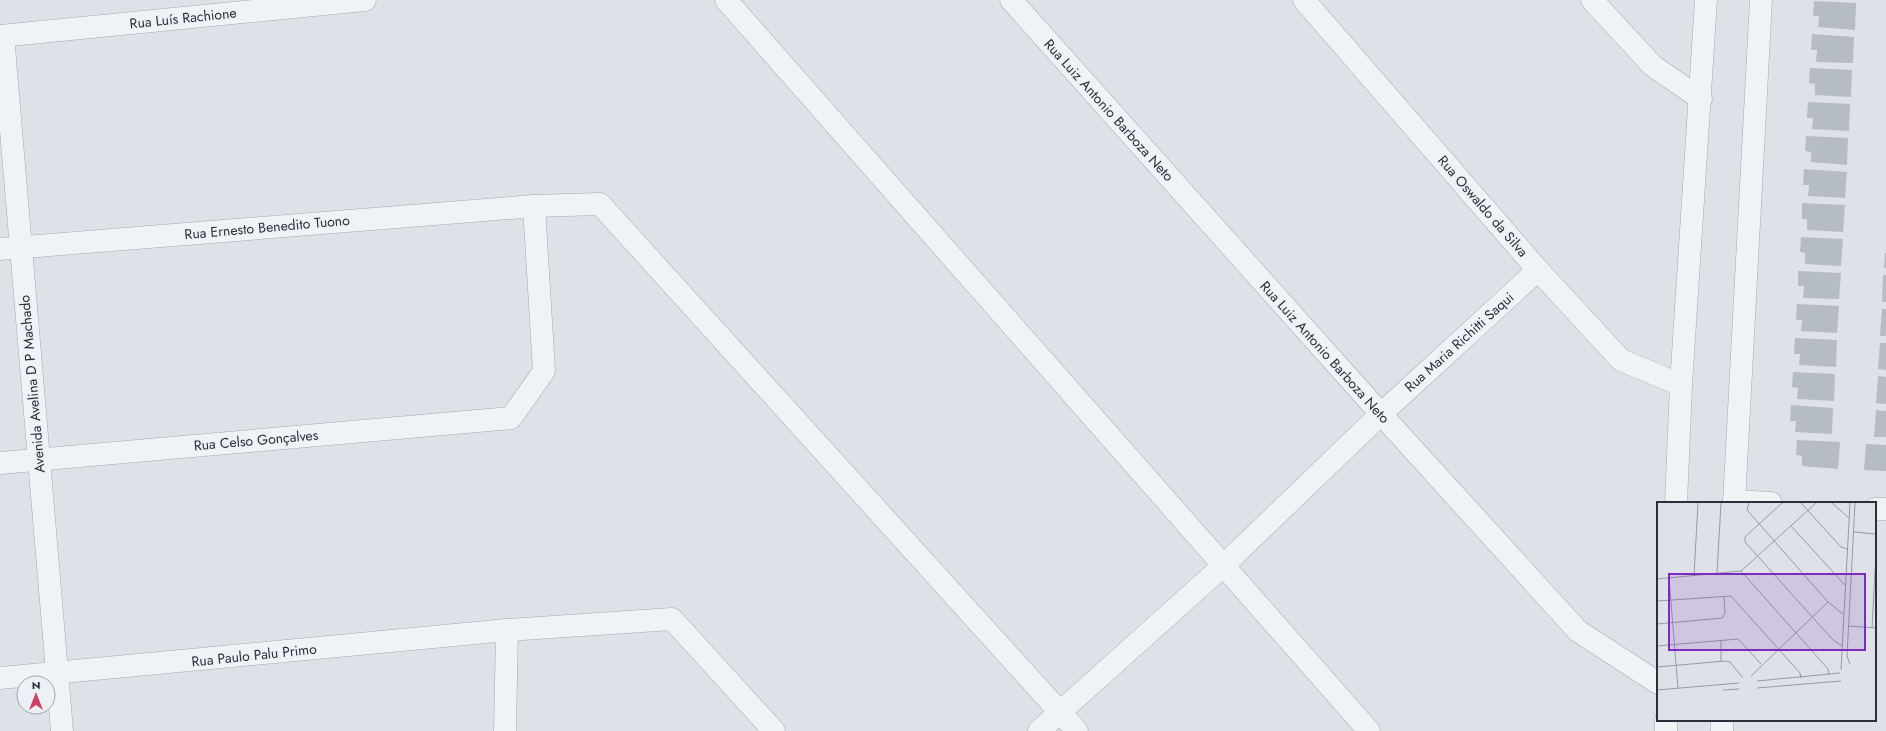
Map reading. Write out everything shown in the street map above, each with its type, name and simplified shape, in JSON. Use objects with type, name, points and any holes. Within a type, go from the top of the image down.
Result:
[{"type":"street","name":"Rua Luís Rachione","points":[[2,36],[244,6],[365,0]]},
{"type":"street","points":[[726,0],[1369,731]]},
{"type":"street","name":"Rua Luiz Antonio Barboza Neto","points":[[1011,0],[1381,414],[1578,631],[1657,682]]},
{"type":"street","name":"Rua Oswaldo da Silva","points":[[1304,0],[1538,270],[1621,360],[1682,385]]},
{"type":"street","points":[[1592,0],[1653,66],[1701,99]]},
{"type":"street","points":[[1676,502],[1706,0]]},
{"type":"street","points":[[1734,502],[1761,0]]},
{"type":"street","name":"Avenida Avelina D P Machado","points":[[2,36],[10,248],[38,459],[62,731]]},
{"type":"street","name":"Rua Ernesto Benedito Tuono","points":[[10,248],[534,206],[600,204],[1077,731]]},
{"type":"street","name":"Rua Celso Gonçalves","points":[[0,463],[511,418],[544,371],[534,206]]},
{"type":"street","name":"Rua Maria Richitti Saqui","points":[[1038,731],[1223,566],[1381,414],[1538,270]]},
{"type":"street","name":"Rua Paulo Palu Primo","points":[[0,678],[58,674],[507,630],[672,619],[774,731]]},
{"type":"street","points":[[505,731],[507,630]]},
{"type":"building","points":[[1814,1],[1856,3],[1855,30],[1818,27],[1819,16],[1813,16]]},
{"type":"building","points":[[1812,34],[1854,37],[1853,63],[1816,62],[1817,50],[1811,50]]},
{"type":"building","points":[[1810,68],[1852,70],[1851,97],[1815,95],[1815,84],[1809,83]]},
{"type":"building","points":[[1808,102],[1850,104],[1849,131],[1812,129],[1813,118],[1807,118]]},
{"type":"building","points":[[1806,136],[1848,138],[1847,165],[1811,162],[1811,152],[1805,151]]},
{"type":"building","points":[[1804,169],[1847,172],[1845,198],[1808,196],[1809,185],[1803,185]]},
{"type":"building","points":[[1802,203],[1845,205],[1843,232],[1807,230],[1807,219],[1802,219]]},
{"type":"building","points":[[1801,237],[1843,239],[1841,266],[1805,264],[1805,253],[1800,252]]},
{"type":"building","points":[[1885,253],[1886,268],[1884,268]]},
{"type":"building","points":[[1798,271],[1841,273],[1839,299],[1803,298],[1804,286],[1798,286]]},
{"type":"building","points":[[1883,275],[1886,275],[1886,302],[1882,302]]},
{"type":"building","points":[[1797,304],[1839,306],[1837,333],[1801,331],[1802,320],[1796,320]]},
{"type":"building","points":[[1882,309],[1886,309],[1886,336],[1880,336]]},
{"type":"building","points":[[1795,338],[1837,340],[1836,367],[1799,365],[1800,354],[1794,354]]},
{"type":"building","points":[[1880,343],[1886,343],[1886,370],[1878,369]]},
{"type":"building","points":[[1793,372],[1835,374],[1834,401],[1797,399],[1798,388],[1792,387]]},
{"type":"building","points":[[1878,376],[1886,377],[1886,404],[1876,403]]},
{"type":"building","points":[[1791,405],[1833,408],[1832,434],[1795,432],[1796,421],[1790,421]]},
{"type":"building","points":[[1876,410],[1886,411],[1886,437],[1874,437]]},
{"type":"building","points":[[1797,440],[1840,442],[1838,469],[1802,466],[1802,456],[1796,455]]},
{"type":"building","points":[[1866,444],[1886,445],[1886,471],[1864,470]]}]
